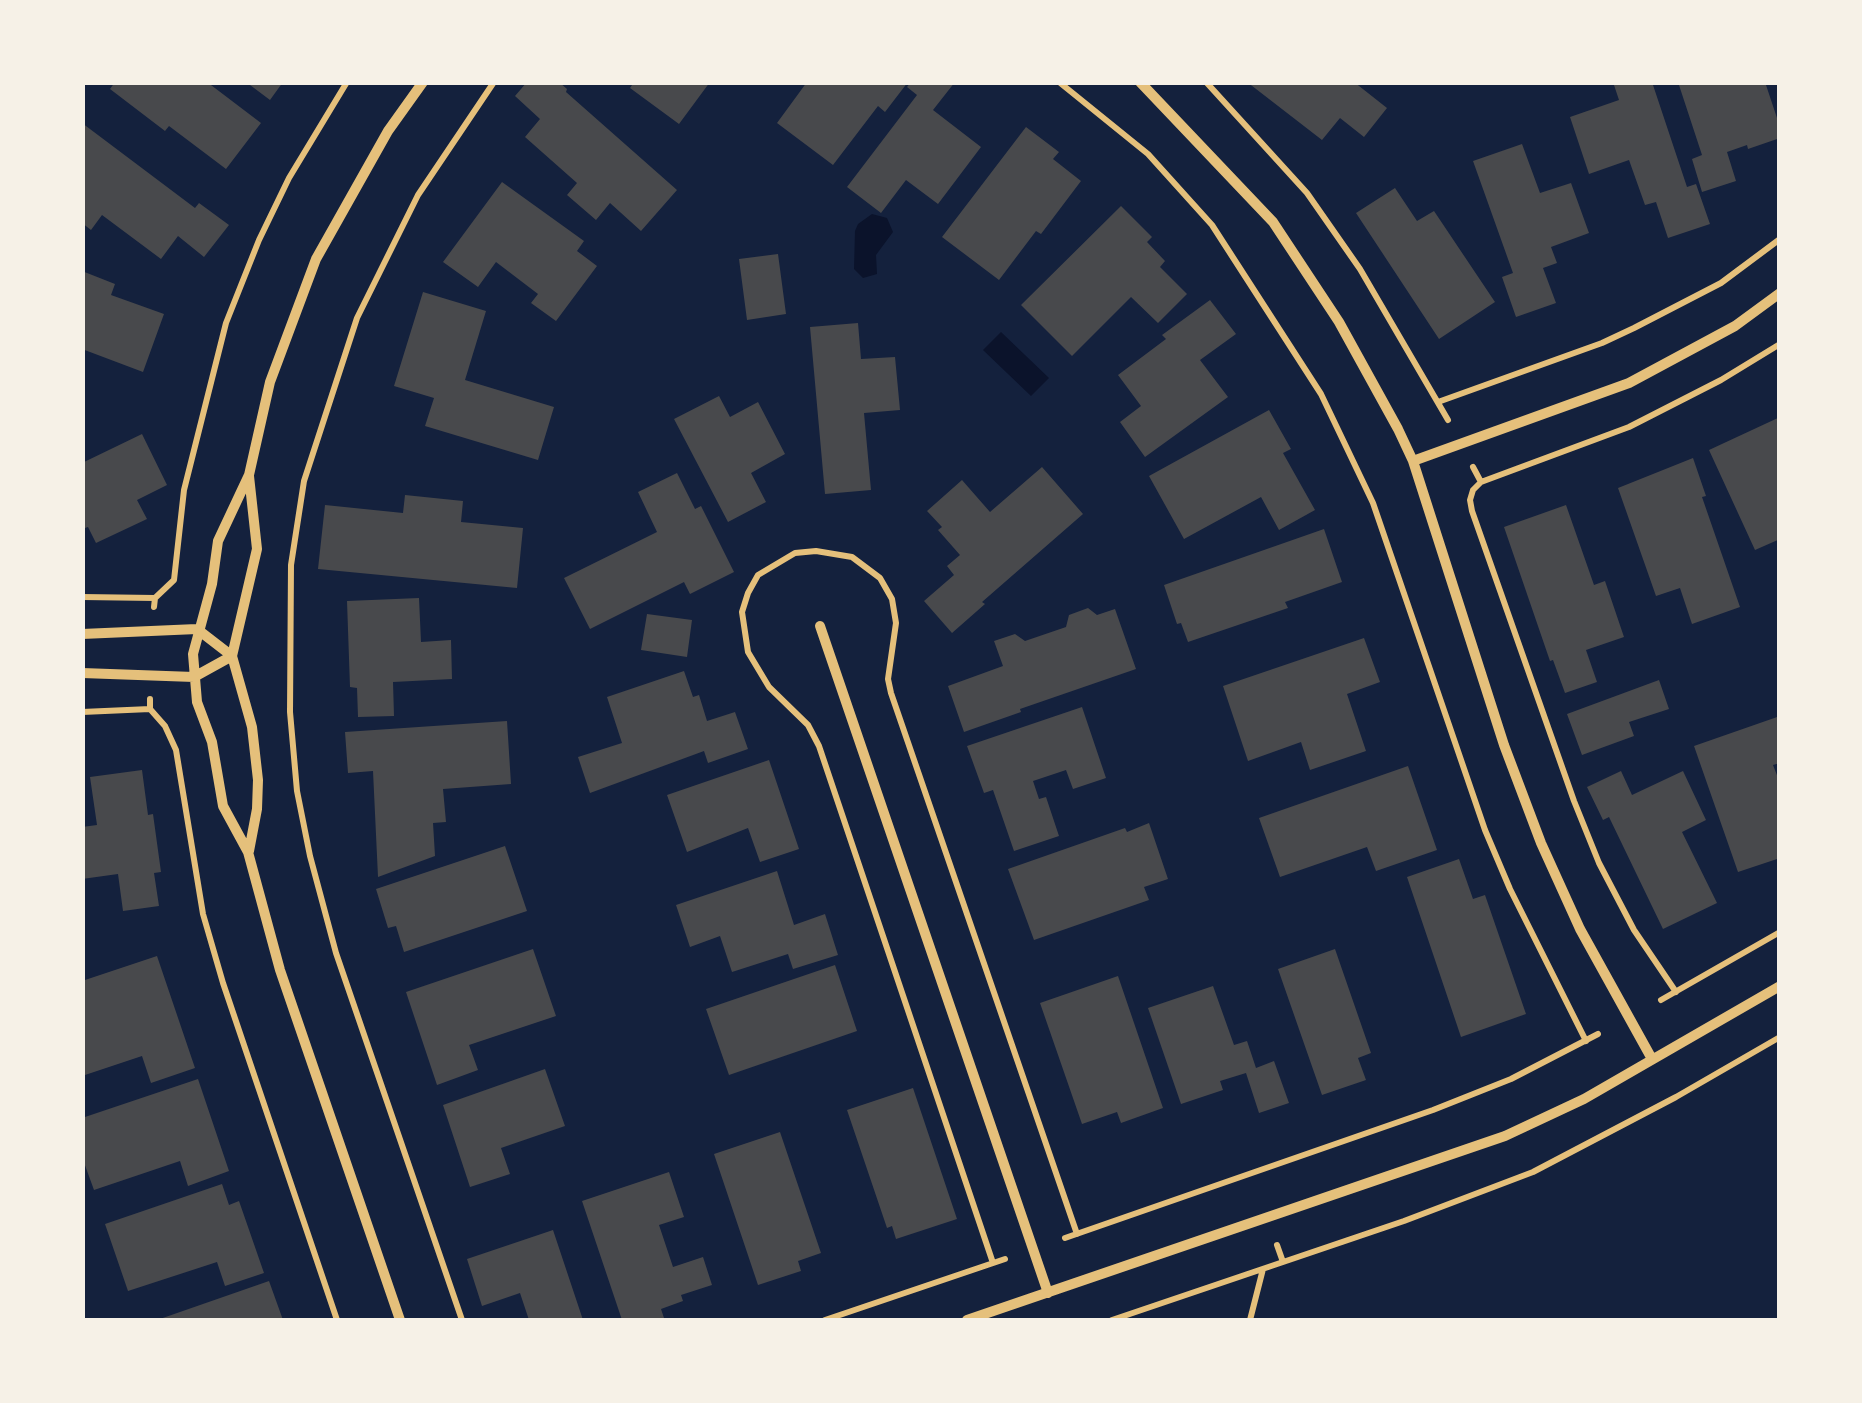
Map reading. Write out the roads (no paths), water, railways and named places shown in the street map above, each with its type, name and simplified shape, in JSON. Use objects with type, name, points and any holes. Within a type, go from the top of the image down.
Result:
[{"type":"street","points":[[400,1320],[280,970],[248,852],[223,806],[212,742],[194,678],[197,629],[212,584],[218,541],[249,475],[270,382],[316,259],[388,131],[423,82]]},
{"type":"street","points":[[1140,82],[1273,222],[1339,322],[1413,461],[1498,726],[1541,843],[1580,929],[1652,1059]]},
{"type":"street","points":[[1413,461],[1630,383],[1735,326],[1780,293]]},
{"type":"street","points":[[248,852],[258,780],[252,727],[232,656],[255,562],[257,535],[249,475]]},
{"type":"street","points":[[820,626],[1048,1292]]},
{"type":"street","points":[[82,634],[197,629],[232,656]]},
{"type":"street","points":[[82,673],[194,678],[232,656]]},
{"type":"street","points":[[968,1320],[1505,1136],[1548,1118],[1780,986]]},
{"type":"water","points":[[872,214],[887,218],[893,232],[876,255],[877,274],[863,278],[854,269],[855,231]]},
{"type":"water","points":[[1001,332],[1049,378],[1031,396],[983,350]]}]
